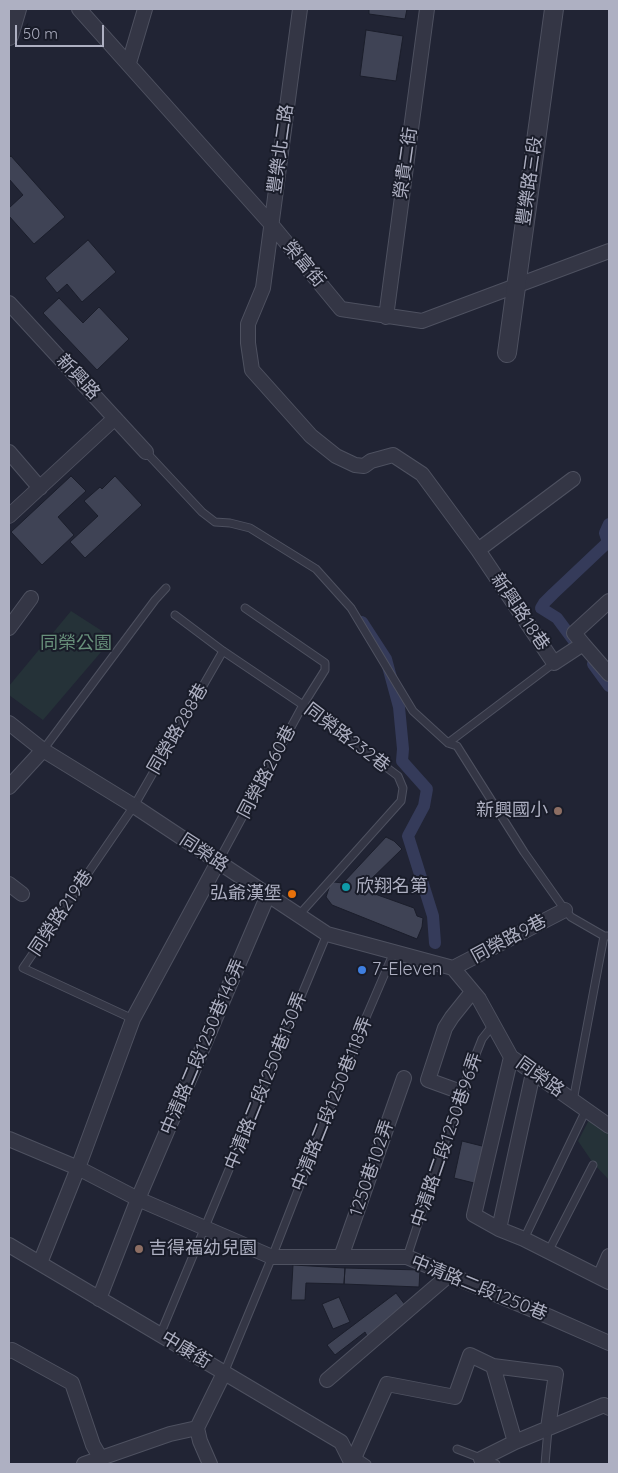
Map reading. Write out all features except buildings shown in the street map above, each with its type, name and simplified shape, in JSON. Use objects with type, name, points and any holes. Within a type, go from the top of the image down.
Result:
[{"type":"street","points":[[9,36],[16,9]]},
{"type":"street","name":"榮富街","points":[[79,9],[271,224],[342,309],[422,321],[609,251]]},
{"type":"street","points":[[129,63],[145,9]]},
{"type":"street","name":"豐樂北二路","points":[[300,9],[262,288],[248,324],[248,343],[252,370],[310,436],[336,456],[356,465],[364,466],[372,461],[393,455]]},
{"type":"street","name":"榮貴二街","points":[[386,316],[427,9]]},
{"type":"street","name":"豐樂路三段","points":[[507,353],[554,9]]},
{"type":"street","name":"新興路","points":[[9,303],[146,452]]},
{"type":"street","points":[[9,516],[115,418]]},
{"type":"street","points":[[9,452],[40,488]]},
{"type":"street","name":"新興路18巷","points":[[393,455],[422,474],[478,550],[554,662],[583,644]]},
{"type":"street","points":[[478,550],[573,479]]},
{"type":"street","points":[[9,628],[31,598]]},
{"type":"street","points":[[609,601],[574,633],[609,674]]},
{"type":"street","name":"同榮路","points":[[9,722],[43,750],[134,806],[327,934],[453,968],[479,999],[511,1057],[609,1126]]},
{"type":"street","points":[[9,787],[43,750]]},
{"type":"street","points":[[40,1263],[78,1168],[133,1019],[218,862]]},
{"type":"street","points":[[9,884],[22,894]]},
{"type":"street","name":"中清路二段1250巷146弄","points":[[99,1298],[138,1200],[268,895]]},
{"type":"street","name":"同榮路9巷","points":[[453,968],[565,910]]},
{"type":"street","points":[[461,1092],[428,1080],[446,1028],[452,1017],[472,992]]},
{"type":"street","points":[[511,1057],[474,1215],[499,1229],[524,1239],[604,1279],[609,1256]]},
{"type":"street","points":[[499,1229],[533,1073]]},
{"type":"street","name":"1250巷102弄","points":[[341,1257],[404,1078]]},
{"type":"street","name":"中清路二段1250巷","points":[[9,1139],[78,1168],[138,1200],[272,1257],[407,1258],[609,1343]]},
{"type":"street","name":"中康街","points":[[9,1245],[341,1442],[357,1462]]},
{"type":"street","points":[[327,1380],[449,1275]]},
{"type":"street","points":[[9,1351],[12,1350],[72,1383],[93,1445],[100,1457]]},
{"type":"street","points":[[357,1462],[387,1384],[455,1397],[470,1355],[492,1366],[556,1374],[548,1428]]},
{"type":"street","points":[[492,1366],[515,1442]]},
{"type":"street","points":[[210,1464],[200,1441],[198,1428],[224,1372]]},
{"type":"street","points":[[481,1458],[604,1405],[609,1408]]},
{"type":"street","points":[[84,1464],[170,1434],[198,1428]]},
{"type":"lane","points":[[146,452],[202,512],[215,522],[230,522],[250,528],[316,569],[351,608],[413,711],[448,743],[457,746],[524,852],[565,910],[571,917],[607,936],[573,1101]]},
{"type":"lane","points":[[43,750],[155,600],[166,588]]},
{"type":"lane","name":"同榮路260巷","points":[[218,862],[303,705],[325,670],[325,663],[245,608]]},
{"type":"lane","name":"同榮路232巷","points":[[175,615],[223,651],[303,705],[398,776],[403,788],[401,801],[299,915]]},
{"type":"lane","name":"同榮路288巷","points":[[134,806],[223,651]]},
{"type":"lane","points":[[448,743],[554,662]]},
{"type":"lane","name":"同榮路219巷","points":[[133,1019],[23,968],[134,806]]},
{"type":"lane","name":"中清路二段1250巷130弄","points":[[160,1335],[327,934]]},
{"type":"lane","name":"中清路二段1250巷118弄","points":[[224,1372],[272,1257],[358,1036],[394,952]]},
{"type":"lane","name":"中清路二段1250巷96弄","points":[[407,1258],[461,1092],[482,1039],[493,1025]]},
{"type":"lane","points":[[524,1239],[586,1110]]},
{"type":"lane","points":[[548,1252],[593,1165]]},
{"type":"lane","points":[[546,1464],[548,1428]]},
{"type":"lane","points":[[457,1449],[496,1464]]},
{"type":"green space","name":"同榮公園","points":[[71,611],[113,638],[43,720],[9,695],[9,686]]},
{"type":"green space","points":[[589,1120],[609,1133],[609,1180],[593,1163],[578,1141]]},
{"type":"waterway","points":[[577,645],[557,618],[541,608],[553,594],[608,542],[605,533],[609,524]]},
{"type":"waterway","points":[[362,622],[386,659],[399,707],[403,749],[402,761],[427,789],[424,806],[408,836],[433,916],[435,943]]},
{"type":"waterway","points":[[593,664],[609,686]]},
{"type":"place","name":"新興國小","points":[[558,811]]},
{"type":"place","name":"欣翔名第","points":[[346,887]]},
{"type":"place","name":"弘爺漢堡","points":[[292,894]]},
{"type":"place","name":"7-Eleven","points":[[362,970]]},
{"type":"place","name":"吉得福幼兒園","points":[[139,1249]]}]
